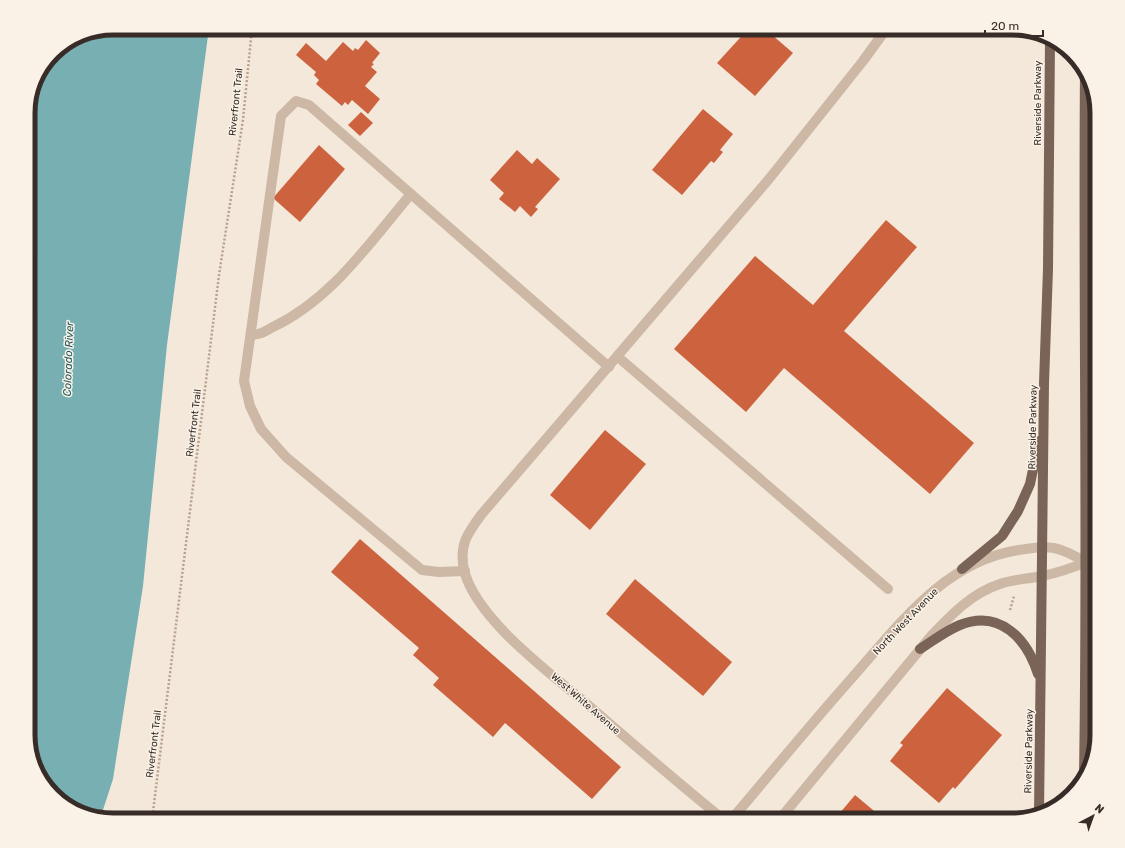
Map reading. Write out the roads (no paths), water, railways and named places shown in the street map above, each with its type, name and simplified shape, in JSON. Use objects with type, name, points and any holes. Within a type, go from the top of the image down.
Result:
[{"type":"main road","name":"Riverside Parkway","points":[[1039,808],[1044,420],[1048,269],[1050,45]]},
{"type":"main road","points":[[1084,765],[1086,562],[1083,272],[1085,85]]},
{"type":"main road","points":[[962,569],[1002,536],[1018,512],[1030,484],[1044,420]]},
{"type":"main road","points":[[920,649],[946,632],[960,625],[972,622],[988,621],[999,624],[1020,638],[1033,659],[1041,684]]},
{"type":"street","name":"West White Avenue","points":[[715,813],[676,782],[516,643],[488,613],[474,593],[465,571],[462,555],[464,540],[471,529],[769,179],[882,35]]},
{"type":"street","points":[[465,571],[439,572],[422,570],[286,457],[260,429],[250,406],[244,381],[281,116],[288,107],[296,101],[308,105],[609,367]]},
{"type":"street","points":[[251,334],[257,335],[281,324],[310,306],[334,284],[411,194]]},
{"type":"street","points":[[618,357],[888,589]]},
{"type":"street","name":"North West Avenue","points":[[737,813],[812,723],[907,616],[943,582],[962,569],[985,558],[1007,551],[1042,547],[1061,550],[1086,562]]},
{"type":"street","points":[[785,813],[920,649],[950,616],[983,591],[1013,580],[1042,576],[1063,571],[1086,562]]},
{"type":"water","name":"Colorado River","points":[[113,35],[208,35],[167,345],[143,586],[113,779],[102,812],[78,805],[65,797],[48,778],[39,760],[35,740],[35,108],[41,83],[51,65],[65,51],[78,43],[88,39]]}]
